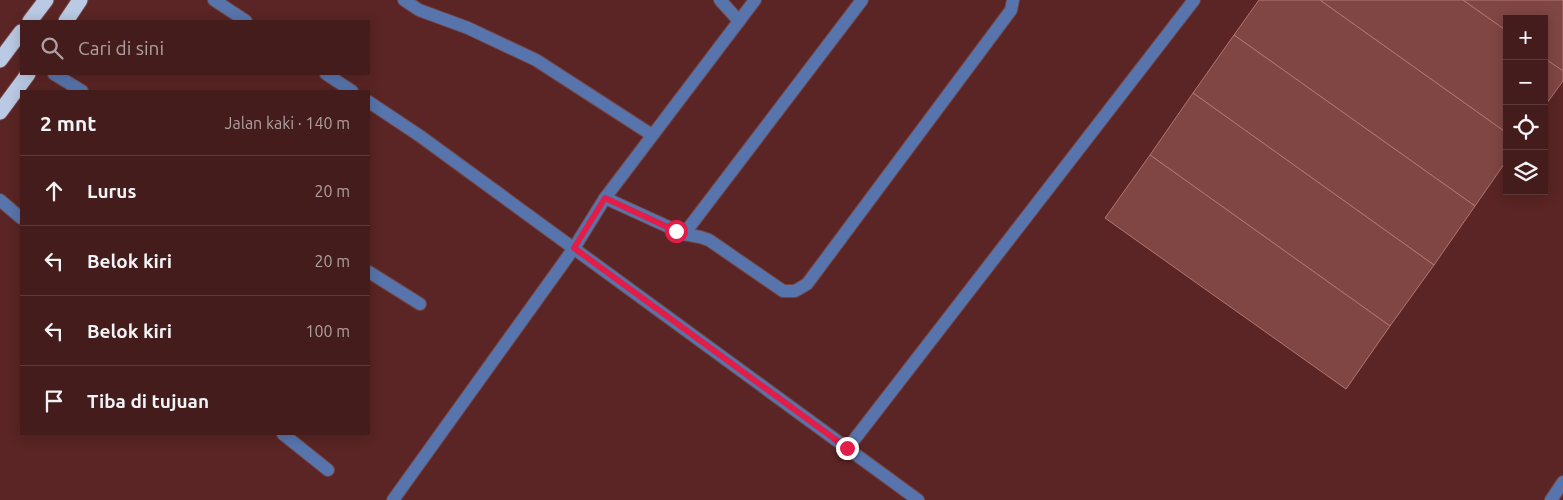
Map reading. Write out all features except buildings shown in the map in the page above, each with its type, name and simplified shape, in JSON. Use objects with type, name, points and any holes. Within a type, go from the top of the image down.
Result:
[{"type":"highway","points":[[31,20],[46,0]]},
{"type":"highway","points":[[67,20],[80,0]]},
{"type":"highway","points":[[0,60],[20,33]]},
{"type":"highway","points":[[0,112],[27,75]]},
{"type":"lane","points":[[214,0],[244,20]]},
{"type":"lane","points":[[404,0],[419,10],[468,28],[536,60],[652,135]]},
{"type":"lane","points":[[720,0],[739,21]]},
{"type":"lane","points":[[393,500],[574,248],[605,198],[755,0]]},
{"type":"lane","points":[[684,234],[862,0]]},
{"type":"lane","points":[[605,198],[684,234],[709,240],[783,291],[795,292],[807,284],[1011,10],[1013,0]]},
{"type":"lane","points":[[847,448],[1194,0]]},
{"type":"lane","points":[[56,75],[80,90]]},
{"type":"lane","points":[[328,75],[350,90]]},
{"type":"lane","points":[[370,103],[420,136],[918,500]]},
{"type":"lane","points":[[0,200],[20,217]]},
{"type":"lane","points":[[370,273],[420,304]]},
{"type":"lane","points":[[284,435],[328,470]]},
{"type":"lane","points":[[1551,500],[1563,482]]},
{"type":"lane","points":[[896,500],[904,489]]},
{"type":"route","points":[[676,231],[605,198],[574,248],[847,448]]}]
